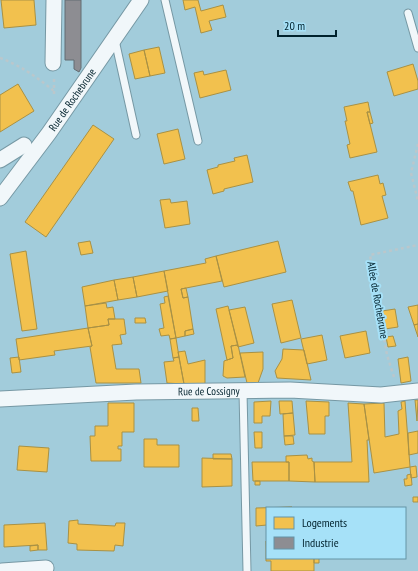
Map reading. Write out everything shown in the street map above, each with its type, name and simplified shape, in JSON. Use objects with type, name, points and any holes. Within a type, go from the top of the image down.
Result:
[{"type":"street","points":[[53,63],[54,0]]},
{"type":"street","name":"Rue de Rochebrune","points":[[0,198],[49,133],[141,0]]},
{"type":"street","points":[[0,160],[24,145]]},
{"type":"street","name":"Rue de Cossigny","points":[[0,399],[136,392],[243,392],[290,390],[381,395],[418,391]]},
{"type":"street","points":[[2,571],[46,568]]},
{"type":"lane","points":[[165,0],[198,141]]},
{"type":"lane","points":[[408,13],[418,48]]},
{"type":"lane","points":[[114,38],[136,135]]},
{"type":"lane","points":[[243,392],[247,571]]},
{"type":"path","points":[[0,58],[12,62],[55,91]]},
{"type":"path","points":[[418,144],[411,173],[418,201]]},
{"type":"path","name":"Allée de Rochebrune","points":[[398,393],[387,355],[370,255],[418,245]]},
{"type":"building: Logements","points":[[1,0],[34,0],[36,25],[4,28]]},
{"type":"building: Logements","points":[[183,0],[198,0],[201,11],[223,5],[226,17],[209,21],[212,30],[201,33],[195,7],[185,10]]},
{"type":"building: Logements","points":[[159,47],[165,73],[150,76],[144,50]]},
{"type":"building: Logements","points":[[144,50],[150,76],[135,79],[129,54]]},
{"type":"building: Logements","points":[[413,64],[418,81],[418,89],[394,96],[387,72]]},
{"type":"building: Logements","points":[[226,70],[231,90],[200,98],[194,73],[203,71],[204,75]]},
{"type":"building: Logements","points":[[18,84],[34,111],[0,132],[0,95]]},
{"type":"building: Logements","points":[[368,102],[370,112],[367,112],[377,152],[350,158],[347,145],[350,144],[345,121],[347,121],[344,107]]},
{"type":"building: Logements","points":[[367,112],[370,112],[373,123],[370,124]]},
{"type":"building: Logements","points":[[93,125],[114,139],[46,237],[25,222]]},
{"type":"building: Logements","points":[[178,129],[185,159],[164,164],[157,134]]},
{"type":"building: Logements","points":[[247,155],[253,182],[224,189],[224,191],[213,194],[207,170],[218,167],[218,165],[235,161],[234,158]]},
{"type":"building: Logements","points":[[378,175],[380,184],[383,183],[386,195],[382,196],[388,218],[361,225],[353,191],[351,191],[348,182]]},
{"type":"building: Logements","points":[[170,199],[171,203],[187,201],[190,224],[165,228],[160,200]]},
{"type":"building: Logements","points":[[90,241],[93,253],[81,255],[78,243]]},
{"type":"building: Logements","points":[[278,241],[286,272],[224,287],[216,256]]},
{"type":"building: Logements","points":[[26,251],[37,329],[22,331],[10,254]]},
{"type":"building: Logements","points":[[216,256],[222,281],[181,289],[183,298],[188,297],[193,329],[185,331],[185,336],[176,338],[164,271],[206,263],[205,259]]},
{"type":"building: Logements","points":[[164,271],[168,291],[137,297],[133,277]]},
{"type":"building: Logements","points":[[133,277],[137,297],[118,300],[114,280]]},
{"type":"building: Logements","points":[[114,280],[118,300],[85,306],[82,287]]},
{"type":"building: Logements","points":[[186,288],[188,297],[183,298],[181,289]]},
{"type":"building: Logements","points":[[168,296],[176,338],[170,339],[169,335],[161,336],[159,329],[164,328],[160,304],[165,303],[164,297]]},
{"type":"building: Logements","points":[[292,300],[301,338],[281,343],[272,304]]},
{"type":"building: Logements","points":[[106,303],[107,308],[113,307],[115,319],[108,319],[109,325],[88,328],[85,306]]},
{"type":"building: Logements","points":[[418,305],[418,324],[414,325],[408,307]]},
{"type":"building: Logements","points":[[228,306],[238,345],[231,346],[233,358],[227,360],[216,309]]},
{"type":"building: Logements","points":[[245,307],[254,343],[238,347],[229,310]]},
{"type":"building: Logements","points":[[395,309],[398,327],[385,329],[382,311]]},
{"type":"building: Logements","points":[[135,318],[145,318],[146,323],[135,323]]},
{"type":"building: Logements","points":[[108,319],[124,319],[126,334],[120,335],[122,344],[112,345],[116,369],[139,369],[141,383],[96,383],[90,347],[92,346],[88,328],[109,325]]},
{"type":"building: Logements","points":[[418,324],[418,337],[414,325]]},
{"type":"building: Logements","points":[[88,328],[92,346],[54,351],[55,355],[19,360],[16,339]]},
{"type":"building: Logements","points":[[193,329],[194,334],[185,336],[185,331]]},
{"type":"building: Logements","points":[[366,331],[370,353],[345,358],[340,336]]},
{"type":"building: Logements","points":[[322,335],[327,360],[307,364],[301,339]]},
{"type":"building: Logements","points":[[393,336],[396,346],[388,347],[386,337]]},
{"type":"building: Logements","points":[[176,338],[179,357],[173,358],[170,339]]},
{"type":"building: Logements","points":[[238,345],[245,377],[227,378],[223,376],[224,361],[233,358],[231,346]]},
{"type":"building: Logements","points":[[283,349],[304,350],[311,380],[277,378],[275,371],[282,359]]},
{"type":"building: Logements","points":[[185,351],[188,364],[205,360],[205,384],[184,384],[178,352]]},
{"type":"building: Logements","points":[[263,352],[263,369],[258,383],[247,383],[240,353]]},
{"type":"building: Logements","points":[[19,357],[21,372],[12,373],[10,358]]},
{"type":"building: Logements","points":[[179,357],[184,384],[167,383],[164,362],[174,361],[173,358]]},
{"type":"building: Logements","points":[[408,357],[411,381],[401,383],[398,359]]},
{"type":"building: Logements","points":[[415,400],[418,400],[417,421]]},
{"type":"building: Logements","points":[[271,401],[270,416],[262,416],[262,423],[254,423],[254,402]]},
{"type":"building: Logements","points":[[279,401],[292,401],[293,413],[280,414]]},
{"type":"building: Logements","points":[[306,401],[329,402],[329,416],[325,416],[325,434],[309,434]]},
{"type":"building: Logements","points":[[405,401],[410,467],[374,473],[364,404],[384,403],[385,437],[399,434],[398,411],[402,409],[401,402]]},
{"type":"building: Logements","points":[[108,403],[134,403],[134,432],[122,432],[122,446],[118,446],[118,449],[121,449],[121,461],[91,461],[90,436],[95,436],[95,426],[108,426]]},
{"type":"building: Logements","points":[[348,403],[364,404],[369,440],[367,440],[369,482],[315,482],[314,462],[352,462]]},
{"type":"building: Logements","points":[[192,408],[198,408],[199,421],[192,421]]},
{"type":"building: Logements","points":[[293,413],[295,435],[284,436],[283,414]]},
{"type":"building: Logements","points":[[418,431],[418,453],[409,455],[408,433]]},
{"type":"building: Logements","points":[[254,432],[262,432],[262,448],[255,448]]},
{"type":"building: Logements","points":[[284,436],[293,436],[294,444],[285,445]]},
{"type":"building: Logements","points":[[144,439],[157,439],[157,445],[179,445],[179,467],[144,467]]},
{"type":"building: Logements","points":[[19,446],[49,448],[47,472],[17,470]]},
{"type":"building: Logements","points":[[213,454],[231,454],[232,459],[213,459]]},
{"type":"building: Logements","points":[[307,455],[308,459],[312,458],[312,461],[314,462],[315,482],[289,481],[289,462],[286,462],[286,456]]},
{"type":"building: Logements","points":[[202,458],[232,459],[232,486],[202,487]]},
{"type":"building: Logements","points":[[252,462],[289,462],[289,481],[253,481]]},
{"type":"building: Logements","points":[[416,466],[417,477],[411,478],[410,467]]},
{"type":"building: Logements","points":[[411,474],[412,485],[405,486],[404,479],[407,479],[407,475]]},
{"type":"building: Logements","points":[[255,481],[260,481],[260,485],[255,485]]},
{"type":"building: Logements","points":[[413,497],[418,497],[418,502],[413,502]]},
{"type":"building: Logements","points":[[256,508],[266,508],[266,525],[256,526]]},
{"type":"building: Logements","points":[[78,520],[78,524],[115,526],[116,523],[125,523],[123,546],[115,545],[114,551],[77,550],[77,544],[68,543],[69,521]]},
{"type":"building: Logements","points":[[45,523],[47,550],[38,550],[38,545],[4,547],[4,525]]},
{"type":"building: Logements","points":[[38,545],[38,550],[30,551],[30,546]]},
{"type":"building: Logements","points":[[266,559],[314,559],[314,571],[271,571],[271,561],[266,561]]},
{"type":"building: Logements","points":[[314,559],[319,559],[319,563],[314,563]]},
{"type":"building: Industrie","points":[[65,0],[81,0],[81,68],[79,72],[74,69],[74,60],[65,60]]}]
